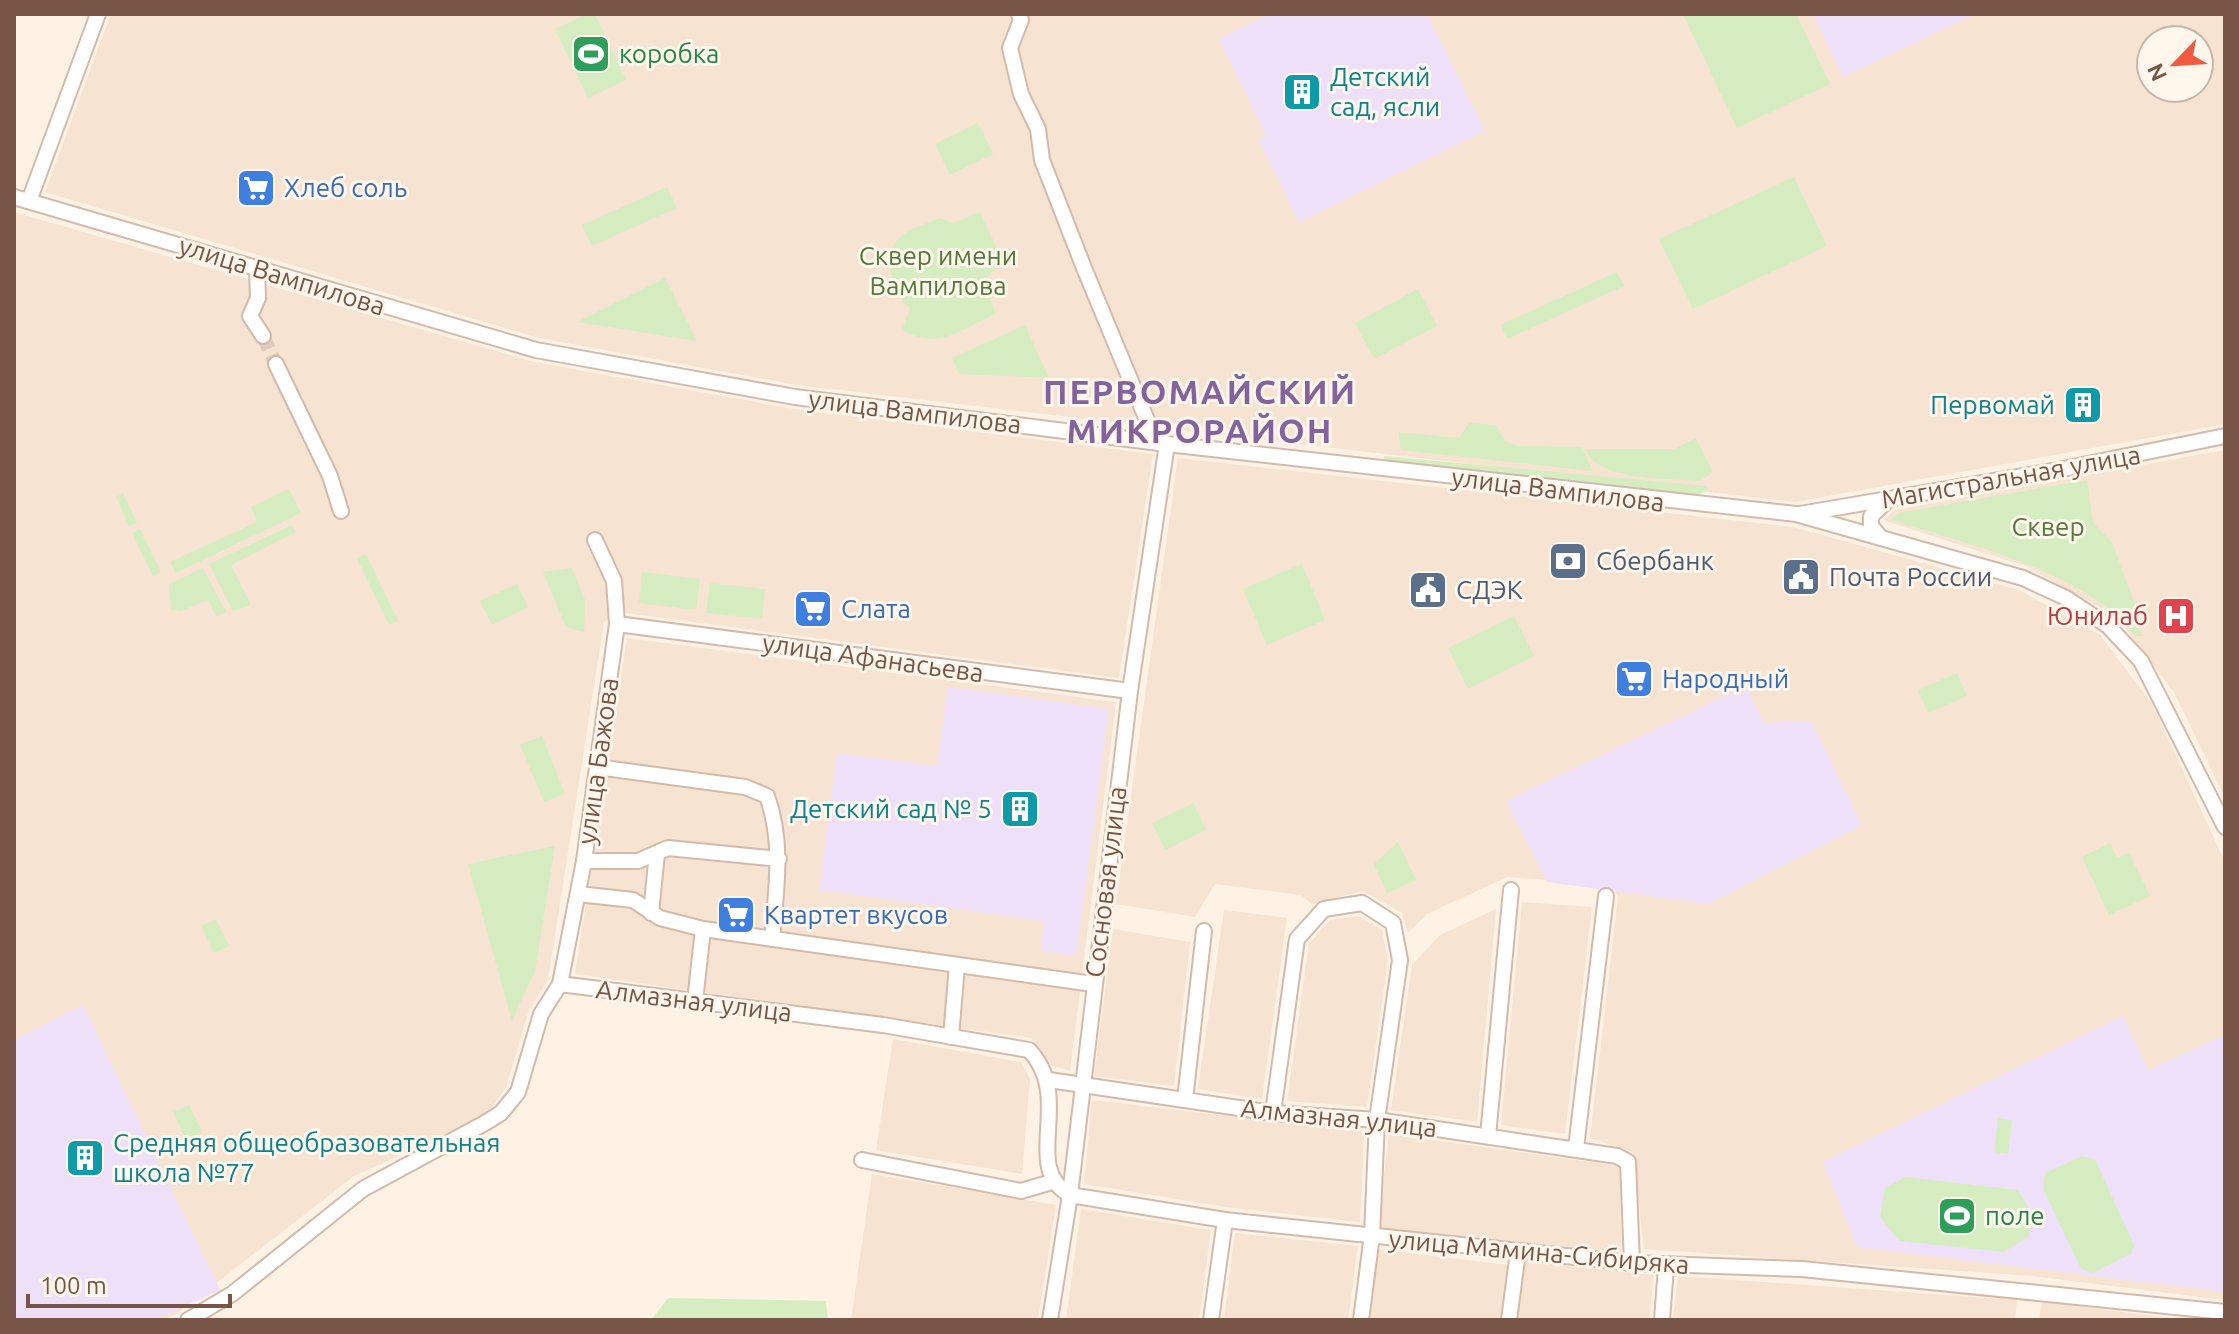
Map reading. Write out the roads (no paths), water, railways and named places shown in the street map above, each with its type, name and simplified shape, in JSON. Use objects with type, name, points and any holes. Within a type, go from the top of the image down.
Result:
[{"type":"street","points":[[21,199],[98,14]]},
{"type":"street","points":[[1019,14],[1021,20],[1010,48],[1021,94],[1038,129],[1042,160],[1078,254],[1147,420],[1146,440]]},
{"type":"street","name":"улица Вампилова","points":[[21,199],[536,350],[795,397],[1167,444],[1796,514],[2023,578],[2066,598],[2108,626],[2141,661],[2225,827]]},
{"type":"street","points":[[257,269],[258,298],[248,318],[263,336]]},
{"type":"street","points":[[276,364],[330,476],[341,511]]},
{"type":"street","name":"Магистральная улица","points":[[1796,514],[2225,436]]},
{"type":"street","name":"Сосновая улица","points":[[1050,1320],[1070,1195],[1130,691],[1167,444]]},
{"type":"street","points":[[1881,539],[1871,526],[1871,516],[1890,498]]},
{"type":"street","name":"улица Бажова","points":[[560,984],[584,861],[617,624],[614,581],[595,540]]},
{"type":"street","name":"улица Афанасьева","points":[[617,624],[1130,691]]},
{"type":"street","points":[[597,767],[745,787],[767,796],[775,818],[779,859],[772,939]]},
{"type":"street","points":[[584,861],[638,861],[668,848],[779,859]]},
{"type":"street","points":[[651,913],[657,853]]},
{"type":"street","points":[[1488,1136],[1511,890]]},
{"type":"street","points":[[578,894],[633,900],[651,913],[703,929],[1093,984]]},
{"type":"street","points":[[1576,1148],[1606,896]]},
{"type":"street","points":[[1273,1113],[1297,939],[1324,909],[1362,903],[1393,923],[1400,960],[1377,1120],[1372,1235],[1361,1320]]},
{"type":"street","points":[[695,1001],[703,929]]},
{"type":"street","points":[[1185,1100],[1204,931]]},
{"type":"street","points":[[951,1037],[957,965]]},
{"type":"street","points":[[188,1320],[232,1294],[363,1189],[501,1113],[518,1092],[541,1014],[560,984]]},
{"type":"street","name":"Алмазная улица","points":[[560,984],[1029,1050],[1049,1080],[1081,1086],[1273,1113],[1377,1120],[1617,1156],[1628,1162],[1632,1263]]},
{"type":"street","points":[[862,1160],[1021,1191],[1052,1182],[1048,1173],[1049,1080]]},
{"type":"street","name":"улица Мамина-Сибиряка","points":[[1052,1182],[1070,1195],[1225,1220],[1666,1267],[1827,1271],[2225,1312]]},
{"type":"street","points":[[1211,1320],[1225,1220]]},
{"type":"street","points":[[1509,1320],[1518,1252]]},
{"type":"street","points":[[1662,1320],[1666,1267]]},
{"type":"tunnel","points":[[263,336],[276,364]]},
{"type":"place","name":"коробка","points":[[591,54]]},
{"type":"place","name":"Детский сад, ясли","points":[[1302,92]]},
{"type":"place","name":"Хлеб соль","points":[[256,188]]},
{"type":"place","name":"Первомай","points":[[2083,405]]},
{"type":"place","name":"Сбербанк","points":[[1568,561]]},
{"type":"place","name":"Почта России","points":[[1801,577]]},
{"type":"place","name":"СДЭК","points":[[1428,590]]},
{"type":"place","name":"Слата","points":[[813,609]]},
{"type":"place","name":"Юнилаб","points":[[2176,616]]},
{"type":"place","name":"Народный","points":[[1634,679]]},
{"type":"place","name":"Детский сад № 5","points":[[1020,809]]},
{"type":"place","name":"Квартет вкусов","points":[[736,915]]},
{"type":"place","name":"Средняя общеобразовательная школа №77","points":[[85,1158]]},
{"type":"place","name":"поле","points":[[1957,1216]]},
{"type":"district","name":"ПЕРВОМАЙСКИЙ МИКРОРАЙОН","points":[[1200,412]]},
{"type":"park label","name":"Сквер имени Вампилова","points":[[938,271]]},
{"type":"park label","name":"Сквер","points":[[2048,527]]}]
